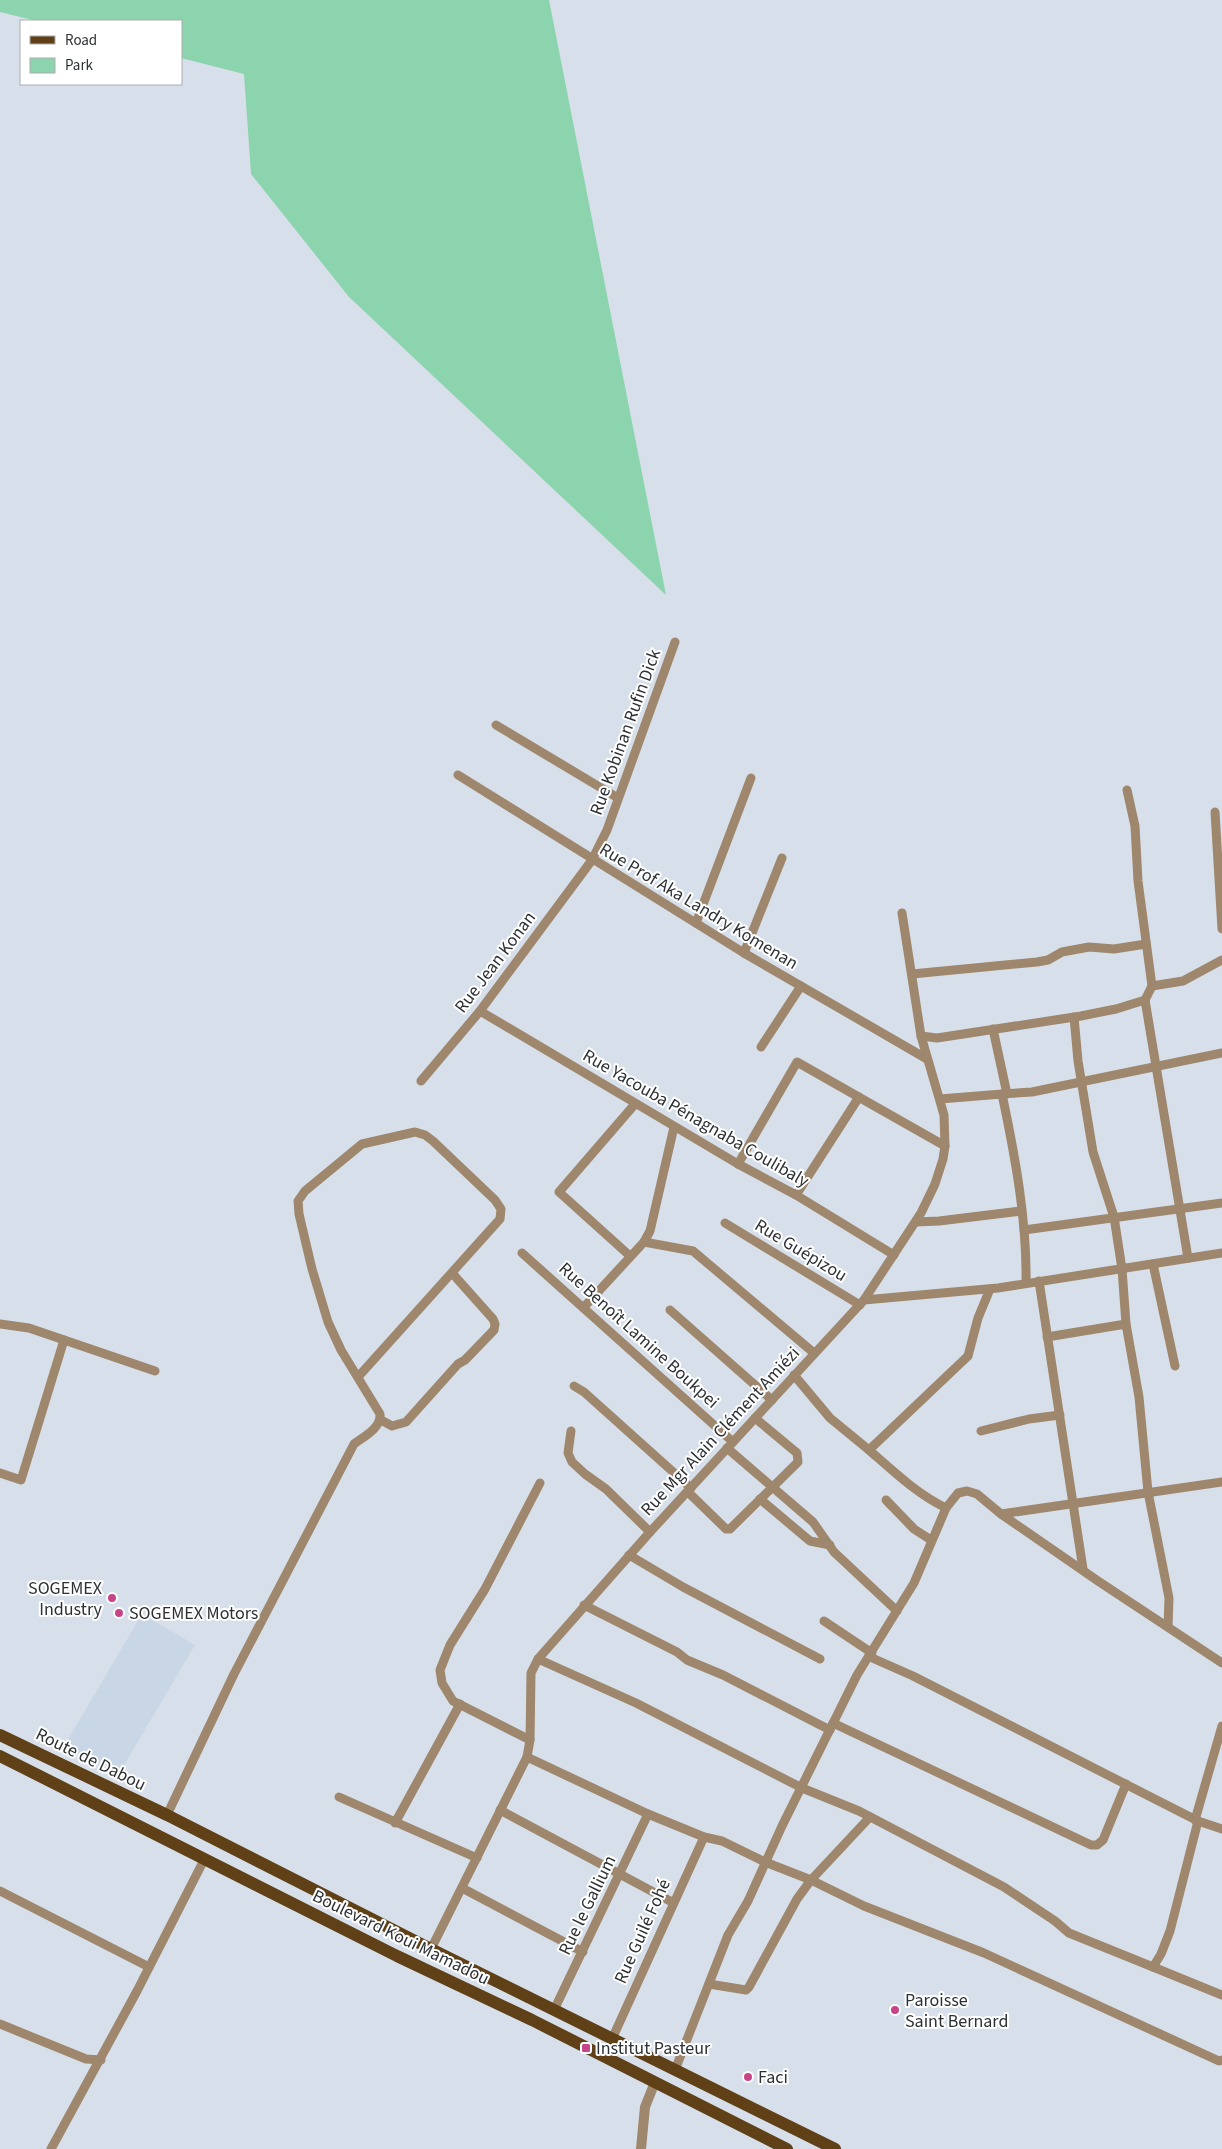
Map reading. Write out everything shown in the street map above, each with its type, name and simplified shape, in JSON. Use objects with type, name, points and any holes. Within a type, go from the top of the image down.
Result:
[{"type":"main road","name":"Route de Dabou","points":[[0,1735],[166,1815]]},
{"type":"main road","name":"Boulevard Koui Mamadou","points":[[0,1756],[397,1956],[532,2020],[787,2149]]},
{"type":"main road","name":"Boulevard Koui Mamadou","points":[[166,1815],[431,1950],[835,2149]]},
{"type":"street","name":"Rue Kobinan Rufin Dick","points":[[592,860],[607,830],[675,642]]},
{"type":"street","points":[[496,725],[618,798]]},
{"type":"street","name":"Rue Prof Aka Landry Komenan","points":[[458,776],[744,953],[927,1059]]},
{"type":"street","points":[[696,923],[751,778]]},
{"type":"street","points":[[1126,790],[1135,826],[1138,881],[1152,986],[1145,1000],[1158,1066],[1188,1258]]},
{"type":"street","points":[[1215,812],[1222,930]]},
{"type":"street","points":[[744,953],[782,858]]},
{"type":"street","name":"Rue Jean Konan","points":[[421,1081],[480,1011],[592,860]]},
{"type":"street","name":"Rue Mgr Alain Clément Amiézi","points":[[431,1950],[500,1810],[528,1758],[530,1740],[530,1673],[538,1659],[629,1555],[862,1302],[916,1222],[935,1184],[945,1146],[944,1115],[921,1036],[902,913]]},
{"type":"street","points":[[912,974],[1038,962],[1048,960],[1062,952],[1089,947],[1114,949],[1146,944]]},
{"type":"street","points":[[1152,986],[1183,981],[1222,960]]},
{"type":"street","points":[[761,1047],[801,986]]},
{"type":"street","points":[[921,1036],[936,1038],[1074,1017],[1116,1009],[1145,1000]]},
{"type":"street","name":"Rue Yacouba Pénagnaba Coulibaly","points":[[480,1011],[674,1127],[796,1195],[894,1255]]},
{"type":"street","points":[[1074,1017],[1075,1037],[1093,1152],[1114,1217],[1122,1270],[1126,1324],[1139,1397],[1148,1492],[1169,1598],[1168,1627]]},
{"type":"street","points":[[993,1028],[1024,1230],[1026,1283]]},
{"type":"street","points":[[940,1099],[1032,1092],[1222,1053]]},
{"type":"street","points":[[738,1164],[797,1062],[945,1146]]},
{"type":"street","points":[[796,1195],[859,1097]]},
{"type":"street","points":[[630,1256],[559,1192],[636,1104]]},
{"type":"street","points":[[584,1307],[644,1242],[650,1231],[674,1127]]},
{"type":"street","points":[[166,1815],[234,1674],[354,1444],[379,1425],[380,1414],[340,1350],[319,1296],[298,1207],[301,1195],[362,1144],[415,1132],[425,1135],[496,1200],[501,1209],[500,1220],[358,1377]]},
{"type":"street","points":[[1024,1230],[1222,1203]]},
{"type":"street","points":[[916,1222],[1021,1211]]},
{"type":"street","name":"Rue Guépizou","points":[[725,1223],[862,1302]]},
{"type":"street","points":[[644,1242],[693,1251],[814,1353]]},
{"type":"street","name":"Rue Benoît Lamine Boukpei","points":[[522,1253],[584,1307],[773,1487],[813,1522],[834,1552],[897,1611]]},
{"type":"street","points":[[862,1302],[990,1289],[1222,1253]]},
{"type":"street","points":[[1153,1264],[1175,1366]]},
{"type":"street","points":[[380,1420],[392,1426],[406,1422],[458,1364],[465,1360],[494,1330],[496,1324],[493,1319],[452,1272]]},
{"type":"street","points":[[1039,1281],[1083,1569]]},
{"type":"street","points":[[869,1450],[968,1356],[978,1318],[990,1289]]},
{"type":"street","points":[[670,1310],[772,1400]]},
{"type":"street","points":[[0,1324],[29,1328],[155,1371]]},
{"type":"street","points":[[1047,1338],[1126,1324]]},
{"type":"street","points":[[0,1473],[21,1480],[64,1340]]},
{"type":"street","points":[[794,1375],[830,1418],[910,1486],[933,1502],[946,1508]]},
{"type":"street","points":[[574,1386],[584,1392],[690,1490],[726,1529],[735,1525],[798,1462],[797,1453],[755,1418]]},
{"type":"street","points":[[981,1431],[1021,1421],[1060,1415]]},
{"type":"street","points":[[571,1431],[568,1453],[572,1462],[606,1489],[650,1532]]},
{"type":"street","points":[[1001,1514],[1073,1502],[1222,1482]]},
{"type":"street","points":[[530,1740],[454,1701],[442,1683],[440,1670],[450,1645],[485,1589],[540,1483]]},
{"type":"street","points":[[675,2070],[728,1935],[748,1901],[765,1862],[857,1675],[914,1583],[946,1508],[958,1493],[977,1494],[1001,1514],[1222,1663]]},
{"type":"street","points":[[760,1500],[810,1541],[830,1545]]},
{"type":"street","points":[[886,1500],[914,1529],[931,1540]]},
{"type":"street","points":[[629,1555],[683,1587],[820,1660]]},
{"type":"street","points":[[584,1605],[677,1652],[687,1660],[1090,1845],[1097,1845],[1103,1840],[1126,1784]]},
{"type":"street","points":[[824,1620],[871,1655],[1196,1821],[1222,1829]]},
{"type":"street","points":[[538,1659],[636,1703],[802,1788],[858,1811],[924,1844],[1004,1887],[1049,1916],[1069,1932],[1222,1995]]},
{"type":"street","points":[[396,1823],[460,1704]]},
{"type":"street","points":[[1153,1967],[1161,1954],[1170,1930],[1196,1821],[1222,1726]]},
{"type":"street","points":[[528,1758],[648,1814],[704,1837],[722,1841],[765,1862],[812,1880],[864,1906],[984,1953],[1219,2061],[1222,2060]]},
{"type":"street","points":[[339,1797],[476,1858]]},
{"type":"street","points":[[500,1810],[672,1902]]},
{"type":"street","name":"Rue le Gallium","points":[[554,2010],[648,1814]]},
{"type":"street","points":[[709,1984],[740,1990],[746,1990],[749,1987],[797,1899],[869,1818]]},
{"type":"street","name":"Rue Guilé Fohé","points":[[612,2038],[672,1902],[704,1837]]},
{"type":"street","points":[[51,2149],[100,2060],[205,1858]]},
{"type":"street","points":[[462,1888],[583,1952]]},
{"type":"street","points":[[0,1891],[149,1967]]},
{"type":"street","points":[[0,2024],[86,2060],[100,2060]]},
{"type":"street","points":[[641,2149],[644,2107],[654,2082]]},
{"type":"shaded area","points":[[142,1614],[195,1645],[117,1777],[64,1746]]},
{"type":"green space","points":[[0,0],[549,0],[666,595],[349,297],[251,174],[244,74],[182,58],[182,20],[33,20],[0,12]]},
{"type":"place","name":"SOGEMEX Industry","points":[[112,1598]]},
{"type":"place","name":"SOGEMEX Motors","points":[[119,1613]]},
{"type":"place","name":"Paroisse Saint Bernard","points":[[895,2010]]},
{"type":"place","name":"Institut Pasteur","points":[[586,2048]]},
{"type":"place","name":"Faci","points":[[748,2077]]}]
